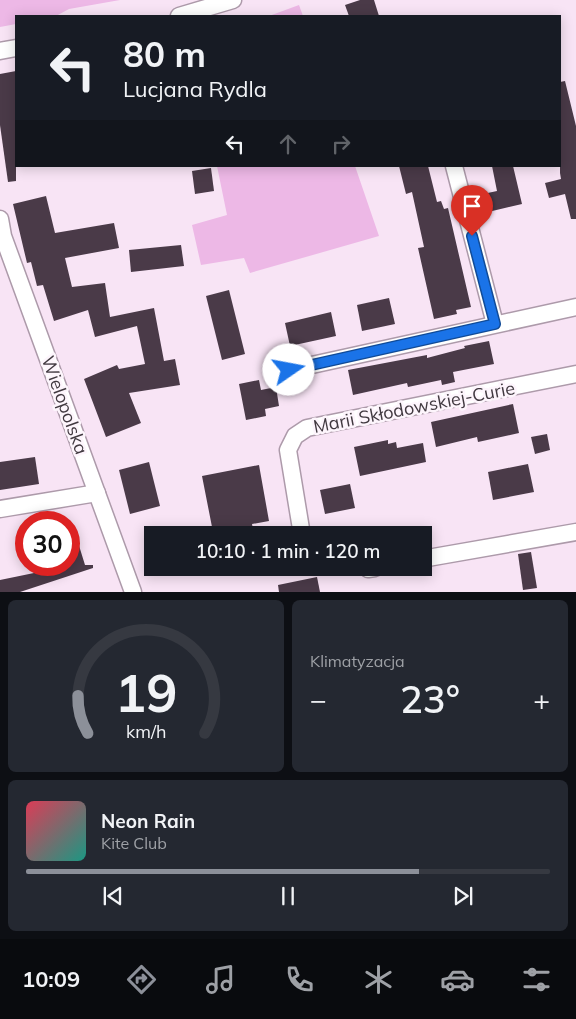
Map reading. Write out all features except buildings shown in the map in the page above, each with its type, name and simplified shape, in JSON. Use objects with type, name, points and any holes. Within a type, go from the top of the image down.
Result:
[{"type":"street","points":[[189,15],[233,0]]},
{"type":"street","points":[[0,51],[15,48]]},
{"type":"street","points":[[454,167],[495,324]]},
{"type":"street","name":"Wielopolska","points":[[0,219],[3,236],[133,592]]},
{"type":"street","points":[[289,370],[576,307]]},
{"type":"street","name":"Marii Skłodowskiej-Curie","points":[[301,526],[288,450],[295,436],[307,428],[576,374]]},
{"type":"street","points":[[0,509],[97,493]]},
{"type":"street","points":[[432,557],[576,532]]},
{"type":"shaded area","points":[[0,0],[120,0],[69,9],[58,15],[15,15],[15,24],[0,27]]},
{"type":"shaded area","points":[[299,5],[303,15],[272,15]]},
{"type":"shaded area","points":[[217,167],[355,167],[379,236],[250,273],[244,258],[201,265],[192,225],[227,215]]},
{"type":"route","points":[[289,370],[495,324],[472,236]]}]
